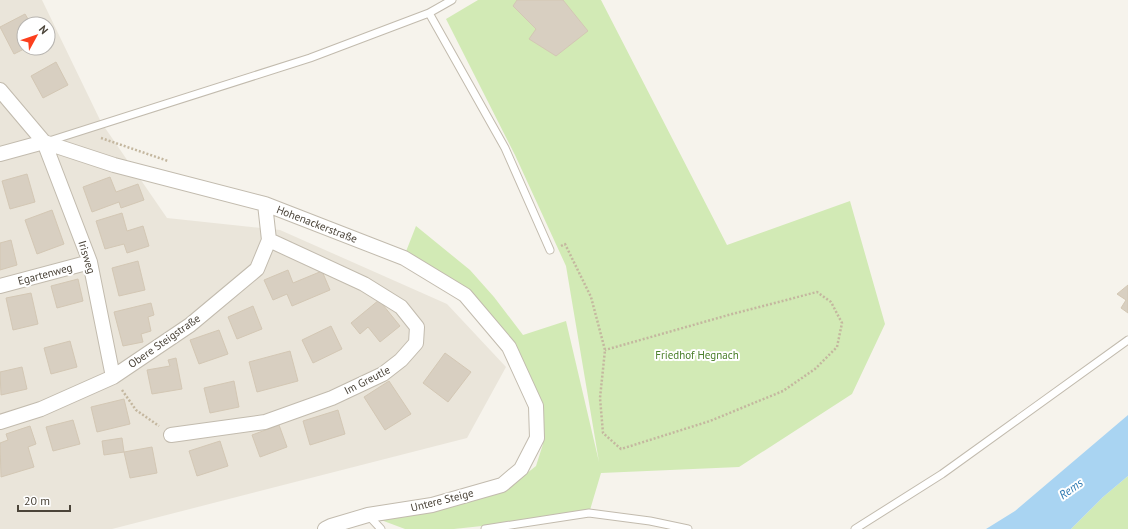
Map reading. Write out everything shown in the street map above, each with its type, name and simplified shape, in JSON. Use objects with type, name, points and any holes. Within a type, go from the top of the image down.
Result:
[{"type":"street","points":[[0,90],[44,142],[0,154]]},
{"type":"street","name":"Hohenackerstraße","points":[[44,142],[114,165],[265,204],[404,258],[465,295],[509,347],[536,406],[537,438]]},
{"type":"street","name":"Irisweg","points":[[44,142],[90,262],[113,377]]},
{"type":"street","points":[[265,204],[269,240]]},
{"type":"street","name":"Obere Steigstraße","points":[[0,422],[41,410],[113,377],[190,325],[256,269],[269,240]]},
{"type":"street","name":"Im Greutle","points":[[171,435],[265,422],[332,398],[383,374],[402,360],[416,343],[416,327],[401,307],[364,284],[269,240]]},
{"type":"street","name":"Egartenweg","points":[[0,286],[90,262]]},
{"type":"street","name":"Untere Steige","points":[[325,529],[368,515],[432,505],[502,485],[521,469],[537,438]]},
{"type":"lane","points":[[44,142],[310,58],[429,13],[452,0]]},
{"type":"lane","points":[[429,13],[505,148],[550,250]]},
{"type":"lane","points":[[855,529],[942,474],[1128,340]]},
{"type":"lane","points":[[485,529],[589,513],[650,521],[688,529]]},
{"type":"lane","points":[[368,515],[381,529]]},
{"type":"path","points":[[550,250],[565,244],[591,297],[605,350],[600,398],[603,433],[621,449],[710,421],[783,391],[816,369],[837,347],[842,323],[831,302],[817,292],[732,314],[605,350]]},
{"type":"path","points":[[113,377],[136,410],[171,435]]},
{"type":"shaded area","points":[[0,0],[42,0],[50,16],[16,16],[16,56],[56,56],[56,29],[101,122],[167,218],[280,230],[447,304],[506,367],[467,438],[112,529],[0,529]]},
{"type":"green space","name":"Friedhof Hegnach","points":[[478,0],[601,0],[727,245],[850,201],[885,324],[852,394],[739,467],[601,473],[590,510],[454,529],[405,529],[373,517],[507,489],[536,466],[543,444],[542,402],[520,355],[500,326],[405,254],[416,226],[470,270],[494,297],[523,335],[566,321],[599,462],[566,266],[515,155],[446,19]]},
{"type":"green space","points":[[1128,476],[1128,529],[1071,529],[1103,497]]},
{"type":"water","name":"Rems","points":[[1128,415],[1128,476],[1103,497],[1071,529],[986,529],[1015,511]]},
{"type":"building","points":[[517,0],[563,0],[588,31],[556,56],[529,39],[536,29],[513,6]]},
{"type":"building","points":[[16,19],[16,53],[14,54],[0,27]]},
{"type":"building","points":[[56,62],[68,85],[43,98],[31,76]]},
{"type":"building","points":[[27,174],[35,202],[10,209],[2,181]]},
{"type":"building","points":[[110,177],[116,192],[138,184],[144,200],[121,208],[119,202],[92,212],[83,187]]},
{"type":"building","points":[[52,210],[64,244],[37,254],[25,220]]},
{"type":"building","points":[[122,213],[127,231],[143,226],[149,246],[127,253],[124,244],[105,249],[96,221]]},
{"type":"building","points":[[11,240],[17,265],[0,270],[0,243]]},
{"type":"building","points":[[138,261],[145,290],[119,296],[112,268]]},
{"type":"building","points":[[288,270],[293,283],[322,271],[330,290],[292,306],[287,294],[273,300],[264,280]]},
{"type":"building","points":[[78,279],[83,301],[57,308],[51,286]]},
{"type":"building","points":[[1128,285],[1128,313],[1121,308],[1126,300],[1117,294]]},
{"type":"building","points":[[31,293],[38,324],[13,330],[6,298]]},
{"type":"building","points":[[379,300],[400,326],[380,342],[368,327],[360,334],[351,323]]},
{"type":"building","points":[[151,303],[154,315],[148,317],[151,331],[141,334],[143,342],[123,346],[114,312]]},
{"type":"building","points":[[253,306],[262,329],[237,339],[228,317]]},
{"type":"building","points":[[331,326],[342,349],[313,363],[302,340]]},
{"type":"building","points":[[219,330],[228,354],[199,364],[190,340]]},
{"type":"building","points":[[70,341],[77,367],[51,374],[44,348]]},
{"type":"building","points":[[290,351],[298,381],[257,392],[249,362]]},
{"type":"building","points":[[445,353],[471,372],[448,402],[423,383]]},
{"type":"building","points":[[176,358],[182,389],[152,394],[147,370],[170,366],[168,360]]},
{"type":"building","points":[[22,367],[27,389],[1,395],[0,372]]},
{"type":"building","points":[[234,381],[239,407],[210,413],[204,388]]},
{"type":"building","points":[[389,381],[411,414],[385,430],[364,397]]},
{"type":"building","points":[[124,399],[130,424],[97,432],[91,407]]},
{"type":"building","points":[[338,410],[345,434],[310,445],[303,421]]},
{"type":"building","points":[[73,420],[80,444],[53,451],[46,427]]},
{"type":"building","points":[[279,425],[287,447],[260,457],[252,435]]},
{"type":"building","points":[[30,426],[36,444],[28,447],[34,467],[1,477],[0,443],[8,440],[6,434]]},
{"type":"building","points":[[122,438],[124,452],[104,455],[102,441]]},
{"type":"building","points":[[220,441],[228,466],[197,476],[189,451]]},
{"type":"building","points":[[152,447],[157,473],[130,478],[124,452]]}]
